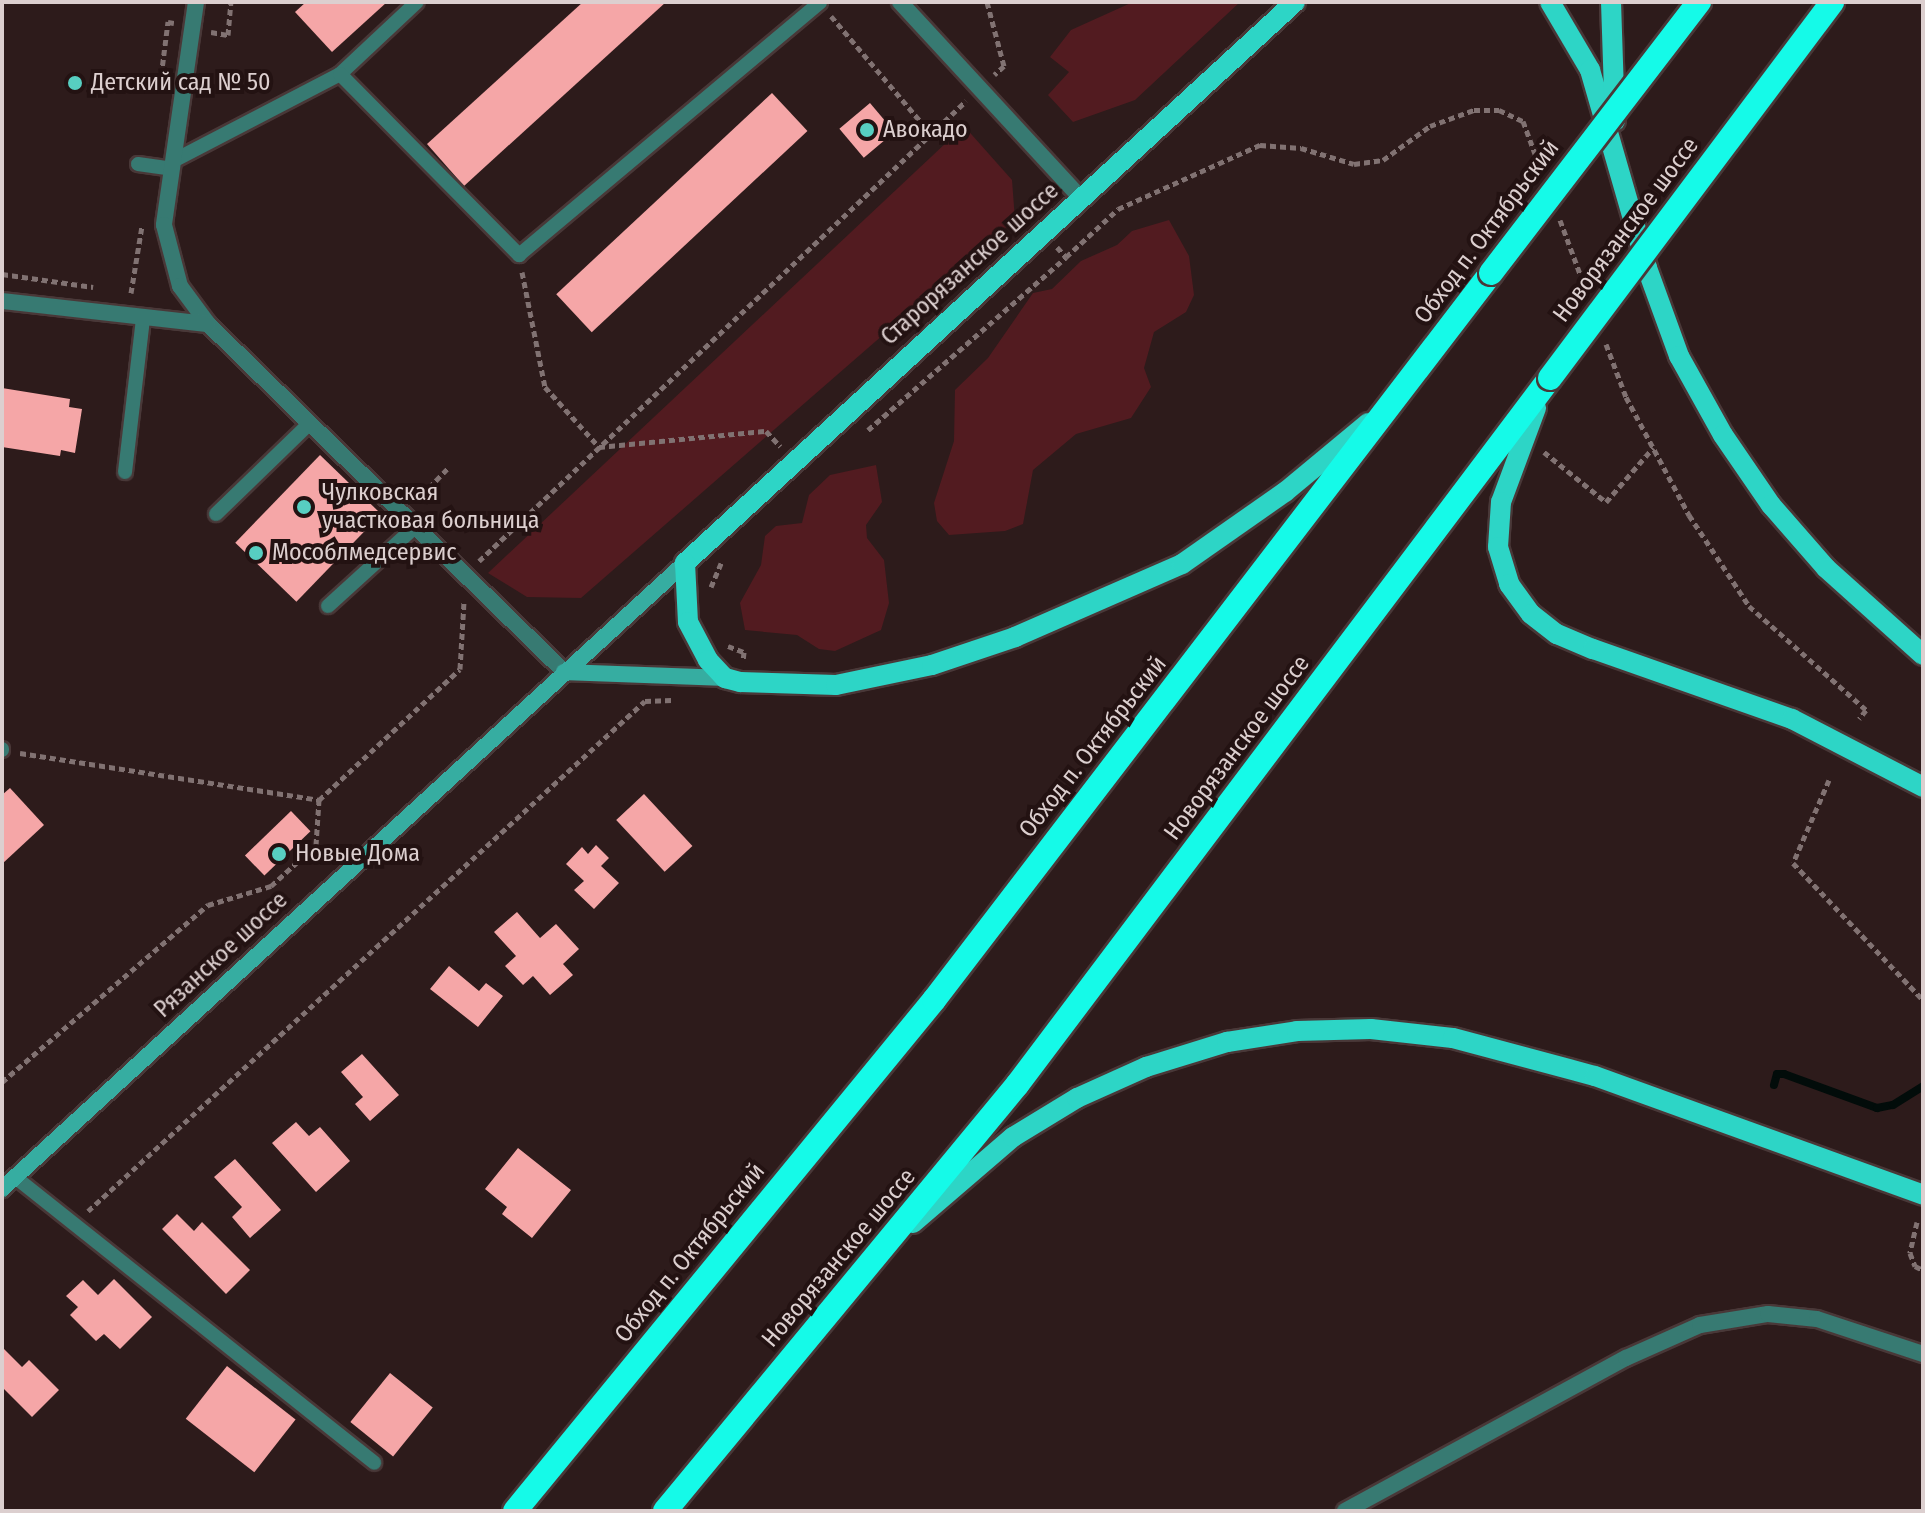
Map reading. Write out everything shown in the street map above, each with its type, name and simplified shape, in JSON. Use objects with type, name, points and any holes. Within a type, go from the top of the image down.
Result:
[{"type":"highway","name":"Обход п. Октябрьский","points":[[515,1511],[934,1000],[1699,2]]},
{"type":"highway","name":"Новорязанское шоссе","points":[[665,1511],[1017,1085],[1832,2]]},
{"type":"main road","points":[[1550,2],[1590,70],[1647,268],[1679,356],[1723,435],[1771,505],[1826,568],[1923,655]]},
{"type":"main road","points":[[1611,2],[1613,105],[1622,173]]},
{"type":"main road","name":"Старорязанское шоссе","points":[[685,563],[1293,3]]},
{"type":"main road","points":[[1550,378],[1521,439],[1501,502],[1498,547],[1509,584],[1531,614],[1557,634],[1593,649],[1792,719],[1923,787]]},
{"type":"main road","points":[[564,672],[836,685],[932,665],[1015,637],[1182,564],[1285,492],[1392,403]]},
{"type":"main road","points":[[685,563],[688,622],[696,643],[732,680]]},
{"type":"main road","name":"Рязанское шоссе","points":[[2,1189],[685,563]]},
{"type":"main road","points":[[886,1246],[1013,1137],[1077,1098],[1146,1067],[1227,1042],[1297,1031],[1371,1029],[1453,1038],[1595,1076],[1923,1195]]},
{"type":"street","points":[[196,2],[164,225],[180,286],[208,324],[564,672]]},
{"type":"street","points":[[900,2],[1081,198]]},
{"type":"street","points":[[2,301],[208,324]]},
{"type":"street","points":[[1345,1511],[1626,1358],[1700,1325],[1768,1314],[1817,1319],[1923,1354]]},
{"type":"lane","points":[[138,164],[173,165],[340,74],[417,2]]},
{"type":"lane","points":[[340,74],[519,255],[820,2]]},
{"type":"lane","points":[[125,472],[143,318]]},
{"type":"lane","points":[[216,514],[310,423]]},
{"type":"lane","points":[[328,606],[416,526]]},
{"type":"lane","points":[[15,1177],[374,1463]]},
{"type":"path","points":[[820,2],[931,134]]},
{"type":"path","points":[[987,2],[1004,66]]},
{"type":"path","points":[[159,94],[168,22]]},
{"type":"path","points":[[2,1082],[208,905],[271,886],[316,845],[319,800],[460,669],[465,574],[965,102],[975,113]]},
{"type":"path","points":[[858,439],[1118,209],[1260,145],[1301,148],[1354,164],[1383,160],[1430,126],[1474,110],[1499,110],[1523,121],[1545,179]]},
{"type":"path","points":[[1555,208],[1588,296]]},
{"type":"path","points":[[119,291],[134,293],[142,222]]},
{"type":"path","points":[[1042,233],[1066,257]]},
{"type":"path","points":[[519,255],[545,387],[599,447]]},
{"type":"path","points":[[2,274],[104,289]]},
{"type":"path","points":[[1604,339],[1653,448],[1689,515],[1749,606],[1866,710],[1859,719]]},
{"type":"path","points":[[599,447],[766,431],[794,460]]},
{"type":"path","points":[[1534,445],[1606,502],[1653,448]]},
{"type":"path","points":[[403,513],[449,467]]},
{"type":"path","points":[[707,595],[721,562],[732,552]]},
{"type":"path","points":[[721,638],[744,652],[732,680]]},
{"type":"path","points":[[74,1224],[645,701],[675,700]]},
{"type":"path","points":[[2,750],[319,800]]},
{"type":"path","points":[[1829,780],[1793,863],[1923,1000]]},
{"type":"path","points":[[1917,1222],[1910,1253],[1915,1266],[1923,1270]]},
{"type":"shaded area","points":[[1133,2],[1240,2],[1135,100],[1073,122],[1048,95],[1069,72],[1050,57],[1071,30]]},
{"type":"shaded area","points":[[964,126],[1012,180],[1015,220],[581,598],[527,597],[488,573]]},
{"type":"shaded area","points":[[1169,220],[1189,256],[1194,295],[1186,312],[1154,332],[1144,368],[1151,387],[1131,418],[1076,434],[1033,470],[1023,524],[1005,531],[949,535],[937,521],[934,503],[954,441],[955,390],[988,358],[1033,293],[1052,289],[1081,261],[1117,245],[1132,231]]},
{"type":"shaded area","points":[[876,465],[882,502],[866,525],[867,538],[884,560],[889,603],[881,630],[835,651],[819,649],[797,635],[745,630],[740,603],[761,565],[765,536],[776,526],[802,523],[809,495],[830,475]]},
{"type":"building","points":[[306,2],[387,2],[332,52],[295,12]]},
{"type":"building","points":[[583,2],[666,2],[464,186],[427,144]]},
{"type":"building","points":[[772,93],[807,131],[592,332],[556,294]]},
{"type":"building","points":[[870,103],[894,132],[864,158],[839,129]]},
{"type":"building","points":[[2,388],[70,399],[69,407],[82,409],[75,453],[61,450],[60,456],[2,447]]},
{"type":"building","points":[[320,455],[381,514],[296,602],[235,543]]},
{"type":"building","points":[[10,788],[44,825],[2,864],[2,795]]},
{"type":"building","points":[[644,794],[692,846],[665,872],[616,820]]},
{"type":"building","points":[[291,811],[310,831],[264,876],[245,855]]},
{"type":"building","points":[[596,845],[609,858],[601,866],[619,883],[594,909],[574,890],[584,881],[566,864],[582,847],[588,854]]},
{"type":"building","points":[[517,912],[540,938],[556,924],[579,949],[563,964],[573,975],[550,995],[533,976],[523,985],[505,966],[516,956],[494,932]]},
{"type":"building","points":[[449,966],[479,991],[486,983],[503,996],[478,1027],[430,989]]},
{"type":"building","points":[[362,1054],[399,1095],[370,1121],[355,1104],[363,1097],[341,1072]]},
{"type":"building","points":[[296,1122],[309,1136],[320,1127],[350,1161],[316,1192],[272,1143]]},
{"type":"building","points":[[518,1148],[571,1190],[532,1238],[502,1214],[507,1207],[485,1189]]},
{"type":"building","points":[[235,1159],[281,1210],[250,1238],[232,1217],[242,1207],[214,1177]]},
{"type":"building","points":[[177,1214],[194,1231],[202,1222],[250,1270],[226,1294],[162,1229]]},
{"type":"building","points":[[114,1279],[152,1317],[120,1349],[104,1334],[96,1341],[70,1315],[78,1307],[66,1296],[83,1280],[98,1295]]},
{"type":"building","points":[[2,1347],[22,1367],[29,1360],[59,1390],[32,1417],[2,1387]]},
{"type":"building","points":[[227,1366],[296,1420],[254,1472],[186,1419]]},
{"type":"building","points":[[390,1373],[433,1408],[393,1457],[350,1422]]},
{"type":"waterway","points":[[1774,1085],[1777,1074],[1784,1074],[1877,1108],[1893,1105],[1923,1086]]},
{"type":"place","name":"Детский сад № 50","points":[[75,83]]},
{"type":"place","name":"Авокадо","points":[[867,130]]},
{"type":"place","name":"Чулковская участковая больница","points":[[304,507]]},
{"type":"place","name":"Мособлмедсервис","points":[[256,553]]},
{"type":"place","name":"Новые Дома","points":[[279,854]]}]
